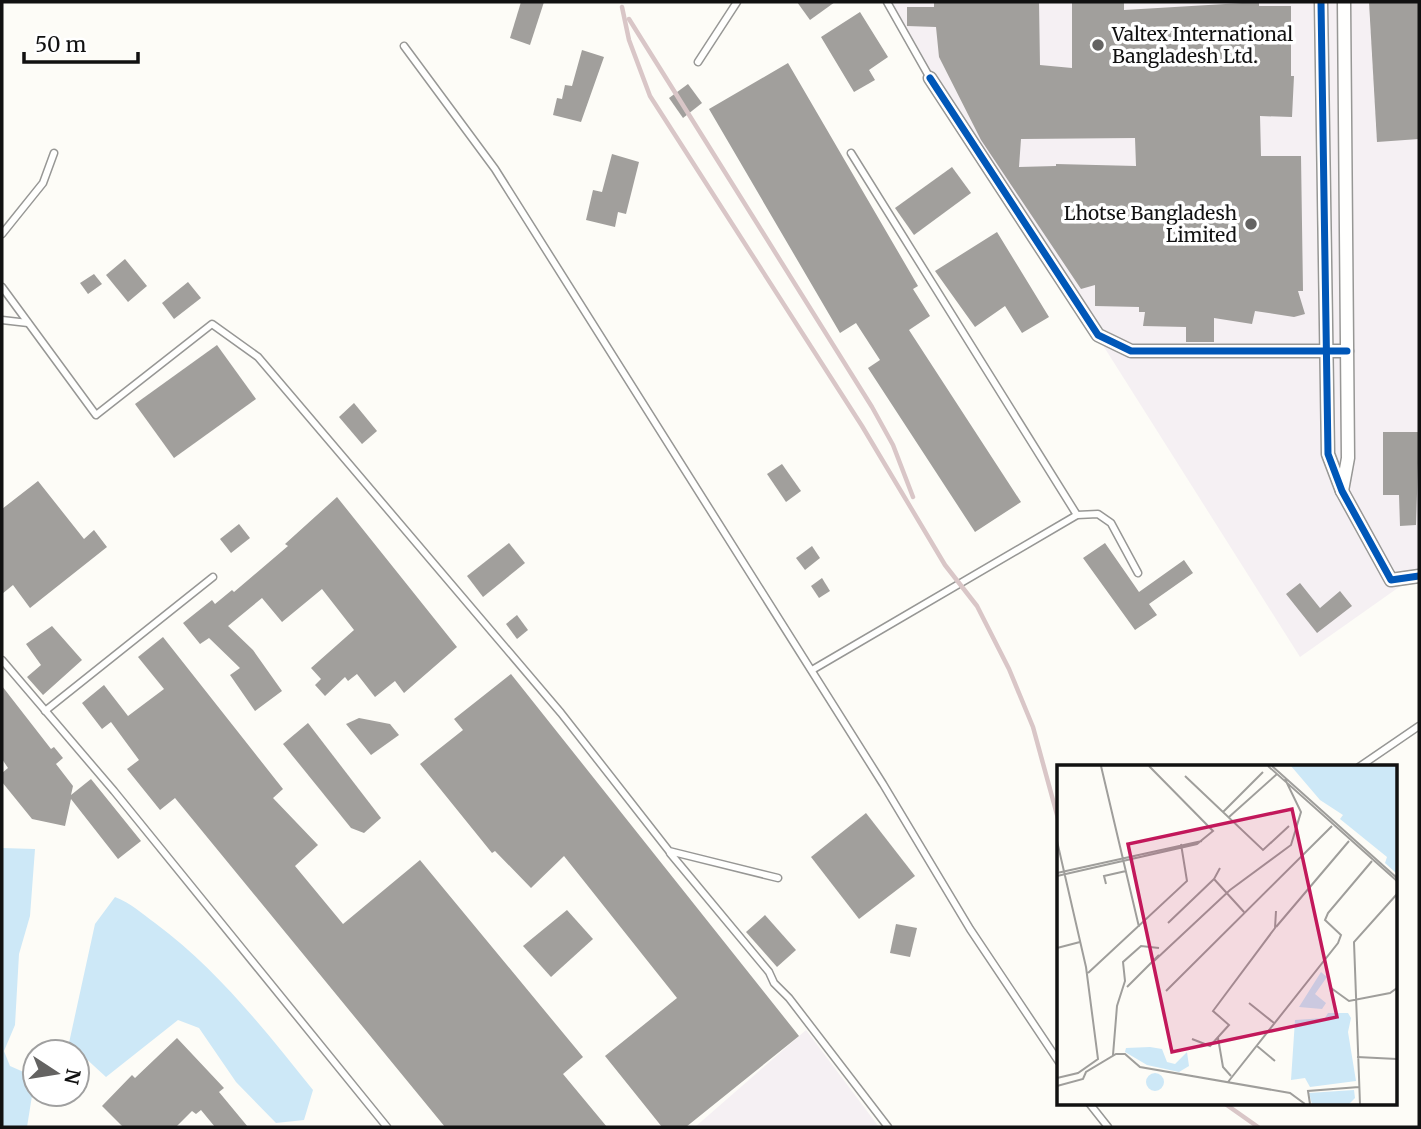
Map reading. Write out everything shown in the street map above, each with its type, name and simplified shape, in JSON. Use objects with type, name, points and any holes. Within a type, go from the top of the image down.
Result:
[{"type":"street","points":[[1321,2],[1328,454],[1342,491],[1391,580],[1419,576]]},
{"type":"street","points":[[1342,491],[1348,458],[1344,2]]},
{"type":"street","points":[[930,78],[1098,335],[1131,351],[1347,351]]},
{"type":"lane","points":[[698,62],[737,2]]},
{"type":"lane","points":[[887,2],[930,78]]},
{"type":"lane","points":[[404,46],[495,169],[812,670],[971,929],[1057,1059]]},
{"type":"lane","points":[[2,234],[43,183],[54,153]]},
{"type":"lane","points":[[852,153],[1077,516]]},
{"type":"lane","points":[[2,287],[96,415],[212,324],[258,357],[561,713],[668,851],[769,972],[888,1127]]},
{"type":"lane","points":[[2,320],[28,323]]},
{"type":"lane","points":[[812,670],[1077,516],[1098,514],[1111,523],[1138,573]]},
{"type":"lane","points":[[45,711],[213,577]]},
{"type":"lane","points":[[2,660],[387,1127]]},
{"type":"lane","points":[[1362,765],[1419,726]]},
{"type":"lane","points":[[668,851],[778,878]]},
{"type":"lane","points":[[1090,1104],[1108,1127]]},
{"type":"shaded area","points":[[886,2],[1419,2],[1419,573],[1300,657]]},
{"type":"shaded area","points":[[806,1030],[879,1127],[695,1127]]},
{"type":"water","points":[[2,848],[35,849],[30,916],[19,954],[15,1025],[4,1051],[10,1066],[21,1071],[21,1108],[30,1108],[27,1127],[2,1127]]},
{"type":"water","points":[[115,897],[136,908],[199,960],[258,1023],[313,1090],[304,1120],[276,1123],[236,1082],[199,1028],[178,1020],[106,1077],[91,1063],[91,1038],[70,1038],[95,924]]},
{"type":"building","points":[[521,2],[544,2],[530,45],[510,38]]},
{"type":"building","points":[[797,2],[835,2],[810,20]]},
{"type":"building","points":[[934,2],[1039,2],[1040,65],[1072,68],[1072,2],[1124,2],[1124,10],[1259,2],[1259,6],[1291,6],[1291,76],[1294,76],[1292,117],[1260,116],[1261,156],[1301,156],[1303,291],[1298,291],[1305,314],[1294,317],[1255,311],[1252,324],[1214,318],[1214,342],[1186,342],[1186,327],[1143,326],[1145,312],[1139,312],[1139,307],[1095,306],[1095,285],[1081,289],[981,140],[939,57],[936,27],[907,26],[907,7],[934,7]],"holes":[[[1135,138],[1136,166],[1056,164],[1019,167],[1021,139]]]},
{"type":"building","points":[[1369,2],[1419,2],[1419,139],[1377,142]]},
{"type":"building","points":[[860,12],[888,57],[869,70],[875,80],[854,92],[821,37]]},
{"type":"building","points":[[582,50],[604,57],[581,122],[553,115],[557,98],[562,99],[565,85],[572,86]]},
{"type":"building","points":[[788,63],[918,286],[913,289],[930,316],[909,330],[1021,502],[975,532],[868,368],[880,360],[856,323],[840,333],[709,109]]},
{"type":"building","points":[[688,84],[702,103],[683,118],[669,98]]},
{"type":"building","points":[[612,154],[639,162],[626,214],[618,212],[615,227],[586,220],[593,190],[602,192]]},
{"type":"building","points":[[952,167],[971,193],[914,235],[895,208]]},
{"type":"building","points":[[997,232],[1049,317],[1022,333],[1005,306],[975,327],[935,271]]},
{"type":"building","points":[[125,259],[147,286],[128,302],[106,275]]},
{"type":"building","points":[[94,274],[102,284],[88,294],[80,283]]},
{"type":"building","points":[[188,282],[201,298],[174,319],[162,303]]},
{"type":"building","points":[[217,345],[256,399],[174,458],[135,404]]},
{"type":"building","points":[[354,403],[377,431],[362,444],[339,417]]},
{"type":"building","points":[[1383,432],[1419,432],[1416,525],[1400,526],[1399,495],[1383,495]]},
{"type":"building","points":[[782,464],[801,491],[786,502],[767,474]]},
{"type":"building","points":[[38,481],[84,539],[94,530],[107,547],[30,608],[13,585],[2,594],[2,509]]},
{"type":"building","points":[[337,497],[457,647],[404,693],[395,681],[375,697],[357,674],[348,681],[345,677],[325,696],[315,685],[321,679],[311,668],[354,630],[322,589],[282,622],[262,598],[228,626],[253,650],[282,691],[255,711],[230,675],[240,668],[209,638],[200,644],[183,623],[212,600],[215,604],[232,590],[234,592],[288,546],[285,544]]},
{"type":"building","points":[[239,524],[250,538],[231,553],[220,539]]},
{"type":"building","points":[[509,543],[525,563],[483,597],[467,576]]},
{"type":"building","points":[[1105,543],[1139,592],[1184,560],[1193,573],[1149,604],[1157,615],[1135,630],[1083,558]]},
{"type":"building","points":[[812,546],[820,558],[805,570],[796,558]]},
{"type":"building","points":[[822,578],[830,591],[819,598],[811,586]]},
{"type":"building","points":[[1300,583],[1320,608],[1340,591],[1352,606],[1317,633],[1286,594]]},
{"type":"building","points":[[517,615],[528,630],[517,639],[506,624]]},
{"type":"building","points":[[52,626],[82,660],[43,695],[27,677],[41,665],[26,644]]},
{"type":"building","points":[[163,637],[283,789],[273,798],[318,845],[295,866],[343,924],[420,860],[583,1057],[563,1074],[607,1127],[445,1127],[175,798],[160,810],[127,769],[139,760],[111,722],[102,729],[82,703],[104,685],[128,716],[164,689],[138,657]]},
{"type":"building","points":[[511,674],[799,1036],[686,1127],[662,1127],[605,1056],[677,998],[564,856],[531,888],[495,851],[492,853],[420,764],[463,730],[454,719]]},
{"type":"building","points":[[2,686],[51,749],[54,747],[63,758],[56,764],[73,786],[71,795],[91,779],[141,841],[118,859],[71,799],[65,826],[32,819],[2,782],[2,773],[8,768],[2,759]]},
{"type":"building","points":[[359,718],[390,724],[399,735],[371,755],[346,724]]},
{"type":"building","points":[[308,723],[381,818],[364,833],[351,828],[283,744]]},
{"type":"building","points":[[866,813],[915,876],[859,919],[811,857]]},
{"type":"building","points":[[567,910],[593,939],[551,977],[523,946]]},
{"type":"building","points":[[765,915],[796,950],[777,967],[746,932]]},
{"type":"building","points":[[896,924],[917,928],[910,957],[890,953]]},
{"type":"building","points":[[177,1038],[224,1088],[219,1092],[248,1127],[215,1127],[201,1110],[196,1114],[192,1111],[176,1127],[123,1127],[102,1106],[132,1075],[135,1078]]},
{"type":"railway","points":[[622,7],[629,40],[650,96],[862,426],[945,565],[977,606],[1009,669],[1033,727],[1057,815]]},
{"type":"railway","points":[[629,19],[872,407],[893,445],[913,497]]},
{"type":"railway","points":[[1225,1104],[1258,1127]]},
{"type":"cycle path","points":[[1321,2],[1328,454],[1342,491],[1391,580],[1419,576]]},
{"type":"cycle path","points":[[930,78],[1098,335],[1131,351],[1347,351]]},
{"type":"place","name":"Valtex International Bangladesh Ltd.","points":[[1098,45]]},
{"type":"place","name":"Lhotse Bangladesh Limited","points":[[1251,224]]}]
